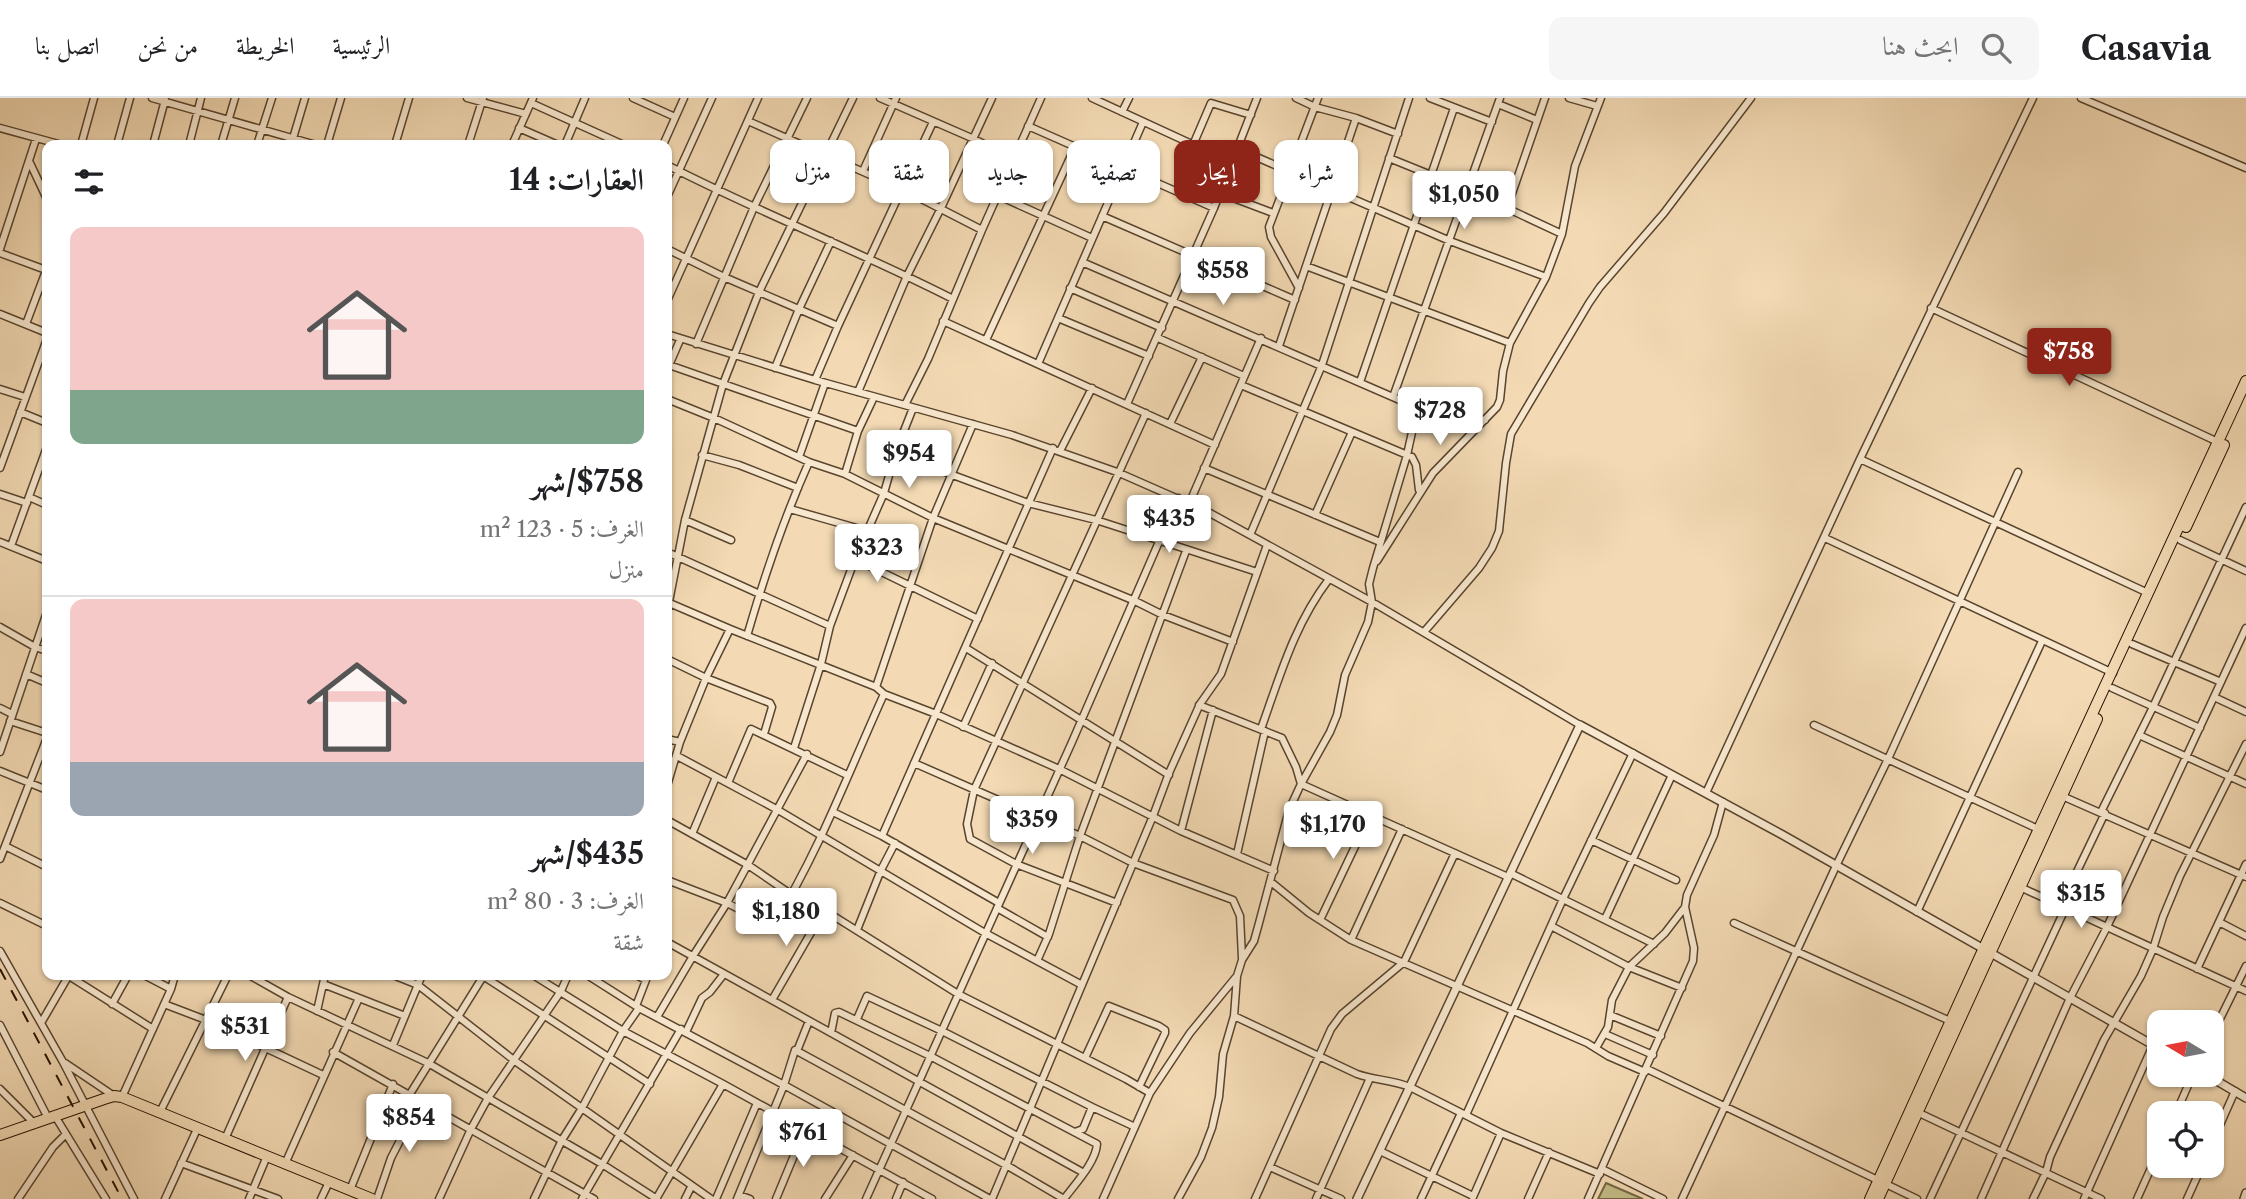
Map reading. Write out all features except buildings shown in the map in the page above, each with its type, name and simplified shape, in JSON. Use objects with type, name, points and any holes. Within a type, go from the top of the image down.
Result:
[{"type":"main road","points":[[1870,1199],[1882,1182],[1917,1112],[2038,830],[2246,381]]},
{"type":"main road","points":[[1878,1199],[1882,1182],[1950,1021],[2020,887],[2246,397]]},
{"type":"main road","points":[[0,1135],[85,1105],[118,1097],[374,1199]]},
{"type":"street","points":[[82,140],[94,98]]},
{"type":"street","points":[[118,140],[130,98]]},
{"type":"street","points":[[152,98],[262,130],[287,140]]},
{"type":"street","points":[[189,140],[201,98]]},
{"type":"street","points":[[222,140],[236,98]]},
{"type":"street","points":[[259,140],[272,98]]},
{"type":"street","points":[[293,140],[305,98]]},
{"type":"street","points":[[328,140],[341,98]]},
{"type":"street","points":[[396,140],[409,98]]},
{"type":"street","points":[[467,98],[526,114]]},
{"type":"street","points":[[567,140],[585,98]]},
{"type":"street","points":[[633,98],[675,117]]},
{"type":"street","points":[[665,140],[684,98]]},
{"type":"street","points":[[672,289],[758,98]]},
{"type":"street","points":[[696,344],[754,207],[807,98]]},
{"type":"street","points":[[832,140],[853,98]]},
{"type":"street","points":[[880,98],[894,101],[933,122],[974,139]]},
{"type":"street","points":[[858,392],[907,275],[992,98]]},
{"type":"street","points":[[1022,140],[1041,98]]},
{"type":"street","points":[[1092,98],[1182,140]]},
{"type":"street","points":[[1122,112],[1129,98]]},
{"type":"street","points":[[1241,140],[1257,98]]},
{"type":"street","points":[[1296,98],[1315,107],[1356,118],[1398,134]]},
{"type":"street","points":[[1302,140],[1318,98]]},
{"type":"street","points":[[1250,535],[1322,365],[1409,98]]},
{"type":"street","points":[[1430,98],[1492,122]]},
{"type":"street","points":[[1507,208],[1545,98]]},
{"type":"street","points":[[1569,98],[1597,106]]},
{"type":"street","points":[[1373,568],[1433,473],[1492,414],[1500,400],[1510,343],[1546,277],[1562,234],[1575,166],[1601,98]]},
{"type":"street","points":[[1424,632],[1479,568],[1492,548],[1499,531],[1511,434],[1589,303],[1664,213],[1751,98]]},
{"type":"street","points":[[1706,793],[1931,308],[2033,98]]},
{"type":"street","points":[[2081,98],[2246,168]]},
{"type":"street","points":[[672,185],[708,99]]},
{"type":"street","points":[[154,140],[165,100]]},
{"type":"street","points":[[470,140],[482,100]]},
{"type":"street","points":[[514,140],[532,100],[613,140]]},
{"type":"street","points":[[863,172],[894,101]]},
{"type":"street","points":[[1393,397],[1499,101],[1537,120]]},
{"type":"street","points":[[1195,140],[1211,103],[1251,115]]},
{"type":"street","points":[[1360,382],[1454,108]]},
{"type":"street","points":[[1349,140],[1356,118]]},
{"type":"street","points":[[748,121],[792,140]]},
{"type":"street","points":[[925,140],[933,122]]},
{"type":"street","points":[[1135,140],[1143,122]]},
{"type":"street","points":[[1028,126],[1067,143]]},
{"type":"street","points":[[0,128],[42,140]]},
{"type":"street","points":[[519,128],[547,140]]},
{"type":"street","points":[[36,139],[0,251],[42,267]]},
{"type":"street","points":[[1389,158],[1468,190],[1562,234]]},
{"type":"street","points":[[30,162],[42,188]]},
{"type":"street","points":[[986,340],[1067,165]]},
{"type":"street","points":[[672,168],[907,275],[953,299]]},
{"type":"street","points":[[855,168],[869,175]]},
{"type":"street","points":[[1160,185],[1214,208]]},
{"type":"street","points":[[1358,200],[1412,225],[1546,277]]},
{"type":"street","points":[[672,579],[702,455],[723,384],[759,292],[802,203]]},
{"type":"street","points":[[815,380],[896,203]]},
{"type":"street","points":[[931,203],[982,230]]},
{"type":"street","points":[[905,405],[994,203]]},
{"type":"street","points":[[1015,203],[1092,238]]},
{"type":"street","points":[[1038,364],[1107,203]]},
{"type":"street","points":[[1127,404],[1216,203]]},
{"type":"street","points":[[1248,203],[1273,213]]},
{"type":"street","points":[[1277,203],[1269,232],[1298,288]]},
{"type":"street","points":[[1279,346],[1328,203]]},
{"type":"street","points":[[1102,216],[1295,300]]},
{"type":"street","points":[[775,368],[831,241]]},
{"type":"street","points":[[672,251],[838,326]]},
{"type":"street","points":[[1082,262],[1409,404],[1435,414],[1485,420]]},
{"type":"street","points":[[1306,266],[1510,343]]},
{"type":"street","points":[[26,324],[42,282]]},
{"type":"street","points":[[1070,288],[1161,328]]},
{"type":"street","points":[[1931,308],[2218,442]]},
{"type":"street","points":[[0,314],[42,331]]},
{"type":"street","points":[[1058,318],[1149,356]]},
{"type":"street","points":[[943,321],[1214,445]]},
{"type":"street","points":[[672,336],[1057,450],[1118,472],[1189,503],[1372,602],[1580,725],[1723,802],[2147,1042]]},
{"type":"street","points":[[1157,338],[1244,376]]},
{"type":"street","points":[[1189,503],[1261,338]]},
{"type":"street","points":[[672,359],[680,340]]},
{"type":"street","points":[[0,468],[42,352]]},
{"type":"street","points":[[1170,424],[1202,358]]},
{"type":"street","points":[[672,369],[858,431]]},
{"type":"street","points":[[799,457],[825,383]]},
{"type":"street","points":[[1241,385],[1412,457],[1416,465],[1419,492]]},
{"type":"street","points":[[882,835],[1028,503],[1092,388]]},
{"type":"street","points":[[0,389],[25,397]]},
{"type":"street","points":[[845,474],[858,431],[874,397]]},
{"type":"street","points":[[672,401],[809,462],[845,474],[933,518],[1233,642]]},
{"type":"street","points":[[1178,1199],[1201,1157],[1212,1128],[1219,1097],[1223,1054],[1234,1016],[1237,976],[1242,960],[1254,941],[1272,882],[1289,810],[1337,715],[1345,675],[1363,635],[1372,602],[1369,590],[1373,568],[1414,423],[1409,404]]},
{"type":"street","points":[[794,748],[821,664],[830,626],[884,493],[896,451],[914,408]]},
{"type":"street","points":[[20,412],[42,421]]},
{"type":"street","points":[[1117,903],[1016,864],[970,839],[967,824],[974,790],[1146,412]]},
{"type":"street","points":[[876,687],[933,518],[973,424]]},
{"type":"street","points":[[1315,514],[1352,432]]},
{"type":"street","points":[[896,451],[1028,503],[1096,520],[1257,572]]},
{"type":"street","points":[[702,455],[739,465],[797,488]]},
{"type":"street","points":[[1860,459],[2148,593]]},
{"type":"street","points":[[11,546],[42,461]]},
{"type":"street","points":[[747,636],[797,488],[809,462]]},
{"type":"street","points":[[1204,468],[1380,542]]},
{"type":"street","points":[[1682,1199],[1888,759],[2018,472]]},
{"type":"street","points":[[0,494],[42,504]]},
{"type":"street","points":[[866,1199],[1135,601],[1178,498]]},
{"type":"street","points":[[1930,1199],[2033,978],[2103,812],[2246,507]]},
{"type":"street","points":[[790,509],[867,531]]},
{"type":"street","points":[[685,520],[731,540]]},
{"type":"street","points":[[1825,538],[2113,673]]},
{"type":"street","points":[[2180,540],[2246,571]]},
{"type":"street","points":[[0,542],[42,559]]},
{"type":"street","points":[[595,980],[638,1007],[784,1084],[991,1199],[1199,705],[1221,674],[1267,545]]},
{"type":"street","points":[[1037,961],[1048,937],[1064,883],[1114,742],[1186,551]]},
{"type":"street","points":[[672,554],[830,626]]},
{"type":"street","points":[[855,559],[978,619]]},
{"type":"street","points":[[1237,854],[1263,730],[1295,634],[1304,615],[1329,579]]},
{"type":"street","points":[[672,604],[876,687],[884,694],[1059,769],[1181,831],[1274,871]]},
{"type":"street","points":[[0,627],[42,649]]},
{"type":"street","points":[[0,752],[42,628]]},
{"type":"street","points":[[1981,1199],[2070,998],[2107,927],[2246,628]]},
{"type":"street","points":[[672,771],[680,742],[706,678],[730,629]]},
{"type":"street","points":[[1917,912],[2042,641]]},
{"type":"street","points":[[2132,644],[2221,682]]},
{"type":"street","points":[[966,648],[1169,775]]},
{"type":"street","points":[[672,661],[706,678],[771,703],[764,734]]},
{"type":"street","points":[[963,727],[992,663]]},
{"type":"street","points":[[26,674],[42,681]]},
{"type":"street","points":[[2112,688],[2200,728]]},
{"type":"street","points":[[672,882],[727,903],[770,925],[774,924],[792,895],[833,811],[884,694]]},
{"type":"street","points":[[2214,697],[2246,712]]},
{"type":"street","points":[[1199,705],[1284,741],[1301,784],[1563,899],[1654,944]]},
{"type":"street","points":[[0,708],[42,733]]},
{"type":"street","points":[[1181,831],[1213,710]]},
{"type":"street","points":[[1357,1199],[1580,725]]},
{"type":"street","points":[[1814,725],[2038,830]]},
{"type":"street","points":[[728,783],[750,731],[754,729],[848,775]]},
{"type":"street","points":[[2139,735],[2246,783]]},
{"type":"street","points":[[672,740],[680,742]]},
{"type":"street","points":[[2033,1199],[2113,1022],[2154,949],[2163,917],[2191,852],[2246,744]]},
{"type":"street","points":[[0,859],[42,749]]},
{"type":"street","points":[[1421,1199],[1514,1010],[1563,899],[1633,753]]},
{"type":"street","points":[[657,1017],[727,903],[807,754]]},
{"type":"street","points":[[677,756],[778,810],[985,933],[1082,985]]},
{"type":"street","points":[[914,763],[1080,836],[1133,863],[1181,883],[1234,900],[1240,916],[1242,960]]},
{"type":"street","points":[[0,771],[42,788]]},
{"type":"street","points":[[1605,919],[1672,775]]},
{"type":"street","points":[[692,834],[716,777]]},
{"type":"street","points":[[2062,796],[2244,876]]},
{"type":"street","points":[[1588,1199],[1693,961],[1694,948],[1685,907],[1687,895],[1714,835],[1723,802]]},
{"type":"street","points":[[833,811],[882,835],[1048,937]]},
{"type":"street","points":[[1320,920],[1370,815]]},
{"type":"street","points":[[672,823],[748,865],[792,895],[824,910],[958,994],[1150,1093]]},
{"type":"street","points":[[1351,940],[1402,829]]},
{"type":"street","points":[[1591,840],[1675,880]]},
{"type":"street","points":[[857,930],[895,843]]},
{"type":"street","points":[[4,845],[42,864]]},
{"type":"street","points":[[1255,1199],[1331,1029],[1342,1014],[1404,962],[1455,853]]},
{"type":"street","points":[[2197,969],[2244,876],[2246,864]]},
{"type":"street","points":[[1272,882],[1320,920],[1351,940],[1726,1106],[1917,1199]]},
{"type":"street","points":[[2020,887],[2246,991]]},
{"type":"street","points":[[0,903],[42,924]]},
{"type":"street","points":[[1596,1048],[1605,1034],[1612,1000],[1629,967],[1654,944],[1685,907]]},
{"type":"street","points":[[772,1000],[824,910]]},
{"type":"street","points":[[2219,922],[2246,936]]},
{"type":"street","points":[[1734,923],[1950,1021]]},
{"type":"street","points":[[1551,926],[1629,967],[1682,988]]},
{"type":"street","points":[[672,945],[1084,1173]]},
{"type":"street","points":[[0,951],[63,1062],[134,1199]]},
{"type":"street","points":[[2224,1010],[2246,966]]},
{"type":"street","points":[[583,1196],[702,998],[724,974]]},
{"type":"street","points":[[1106,1197],[1150,1093],[1196,1025],[1237,976]]},
{"type":"street","points":[[41,1023],[66,980]]},
{"type":"street","points":[[77,980],[153,1029]]},
{"type":"street","points":[[113,1004],[125,980]]},
{"type":"street","points":[[154,980],[171,989]]},
{"type":"street","points":[[63,1062],[118,1097],[153,1029],[174,980]]},
{"type":"street","points":[[160,1112],[226,980]]},
{"type":"street","points":[[258,980],[428,1063],[562,1140],[656,1199],[723,1084]]},
{"type":"street","points":[[317,1011],[324,980]]},
{"type":"street","points":[[406,980],[418,985],[515,1061],[691,1187],[713,1199],[757,1103]]},
{"type":"street","points":[[393,1045],[420,980]]},
{"type":"street","points":[[410,1094],[480,980]]},
{"type":"street","points":[[490,980],[650,1084]]},
{"type":"street","points":[[542,980],[623,1031],[932,1199]]},
{"type":"street","points":[[439,1199],[488,1098],[566,980]]},
{"type":"street","points":[[534,1199],[562,1140],[638,1007],[646,980]]},
{"type":"street","points":[[323,984],[405,1016]]},
{"type":"street","points":[[857,1019],[867,996],[1135,1127]]},
{"type":"street","points":[[225,1139],[288,997]]},
{"type":"street","points":[[285,1164],[359,998]]},
{"type":"street","points":[[164,1004],[206,1020],[323,1075]]},
{"type":"street","points":[[1086,1058],[1109,1006],[1159,1026],[1165,1033],[1139,1087]]},
{"type":"street","points":[[797,1051],[1064,1199],[1084,1173],[1098,1146],[1030,1107],[857,1019],[837,1012],[831,1033]]},
{"type":"street","points":[[1610,1015],[1661,1036]]},
{"type":"street","points":[[1234,1016],[1370,1078],[1409,1087],[1500,1133],[1663,1199]]},
{"type":"street","points":[[750,1199],[738,1197],[784,1084],[794,1050],[797,1051],[808,1021]]},
{"type":"street","points":[[0,1025],[52,1117],[66,1134],[106,1199]]},
{"type":"street","points":[[1605,1034],[1653,1055]]},
{"type":"street","points":[[333,1052],[421,1100],[583,1196],[594,1199]]},
{"type":"street","points":[[2086,1196],[2147,1066]]},
{"type":"street","points":[[1316,1199],[1370,1078]]},
{"type":"street","points":[[350,1190],[393,1084]]},
{"type":"street","points":[[2224,1085],[2246,1098]]},
{"type":"street","points":[[0,1089],[34,1123]]},
{"type":"street","points":[[2224,1116],[2235,1091]]},
{"type":"street","points":[[374,1199],[391,1158],[421,1100]]},
{"type":"street","points":[[1075,1132],[1087,1124],[1092,1107]]},
{"type":"street","points":[[1917,1112],[2046,1172],[2086,1196],[2101,1199]]},
{"type":"street","points":[[167,1198],[198,1127]]},
{"type":"street","points":[[776,1199],[805,1129]]},
{"type":"street","points":[[1380,1151],[1473,1198],[1500,1133]]},
{"type":"street","points":[[18,1199],[57,1142],[66,1134]]},
{"type":"street","points":[[1528,1199],[1549,1152]]},
{"type":"street","points":[[825,1199],[853,1155]]},
{"type":"street","points":[[249,1199],[267,1156]]},
{"type":"street","points":[[181,1163],[278,1199]]},
{"type":"street","points":[[1270,1167],[1341,1199]]},
{"type":"street","points":[[2137,1199],[2147,1177]]},
{"type":"street","points":[[2187,1199],[2197,1178]]},
{"type":"street","points":[[321,1199],[329,1182]]},
{"type":"street","points":[[896,1199],[903,1182]]},
{"type":"street","points":[[685,1199],[691,1187]]},
{"type":"street","points":[[2244,1199],[2246,1194]]},
{"type":"shaded area","points":[[1606,1183],[1643,1199],[1598,1199]]},
{"type":"railway","points":[[0,969],[122,1199]]}]
